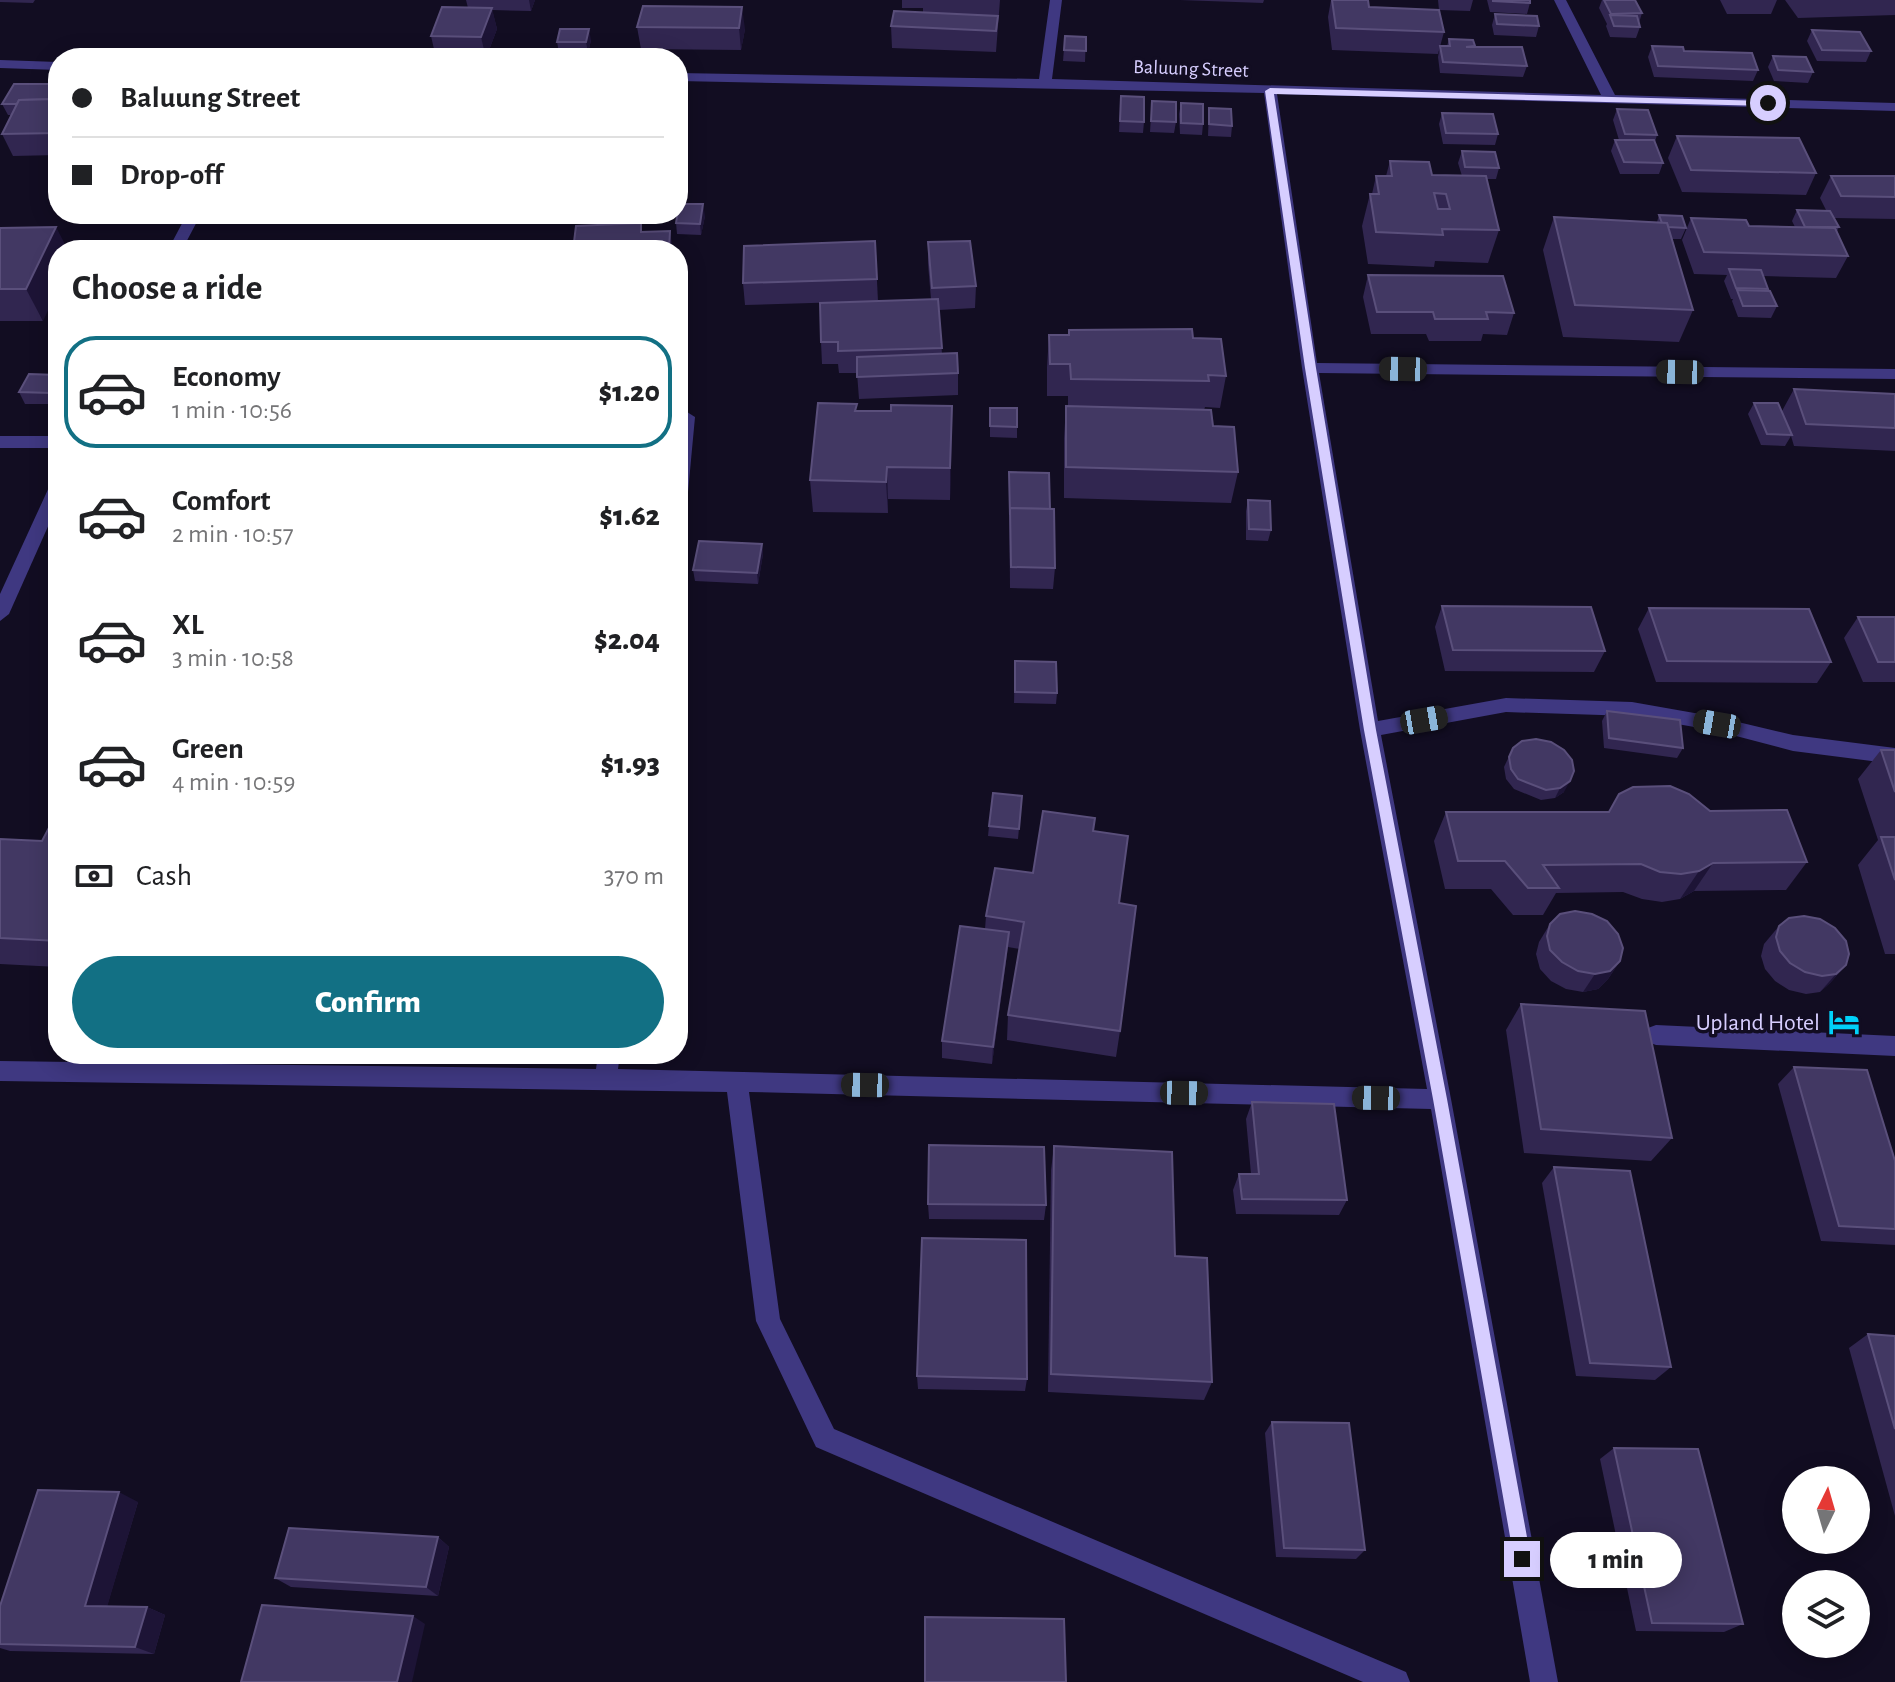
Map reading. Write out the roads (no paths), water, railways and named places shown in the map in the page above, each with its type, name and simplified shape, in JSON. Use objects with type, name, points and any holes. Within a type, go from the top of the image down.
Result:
[{"type":"street","points":[[1045,83],[1056,0]]},
{"type":"street","points":[[1560,0],[1610,99]]},
{"type":"street","points":[[0,64],[48,66]]},
{"type":"street","name":"Baluung Street","points":[[688,77],[1045,83],[1895,107]]},
{"type":"street","points":[[1270,91],[1310,368],[1370,730],[1440,1099],[1544,1682]]},
{"type":"street","points":[[1310,368],[1895,374]]},
{"type":"street","points":[[0,442],[48,442]]},
{"type":"street","points":[[0,614],[48,507]]},
{"type":"street","points":[[1370,730],[1506,705],[1632,709],[1717,724],[1793,743],[1895,756]]},
{"type":"street","points":[[1656,1035],[1895,1046]]},
{"type":"street","points":[[606,1079],[608,1064]]},
{"type":"street","points":[[0,1071],[606,1079],[1440,1099]]},
{"type":"street","points":[[737,1082],[768,1321],[825,1438],[1396,1682]]},
{"type":"place","name":"Upland Hotel","points":[[1844,1022]]}]
